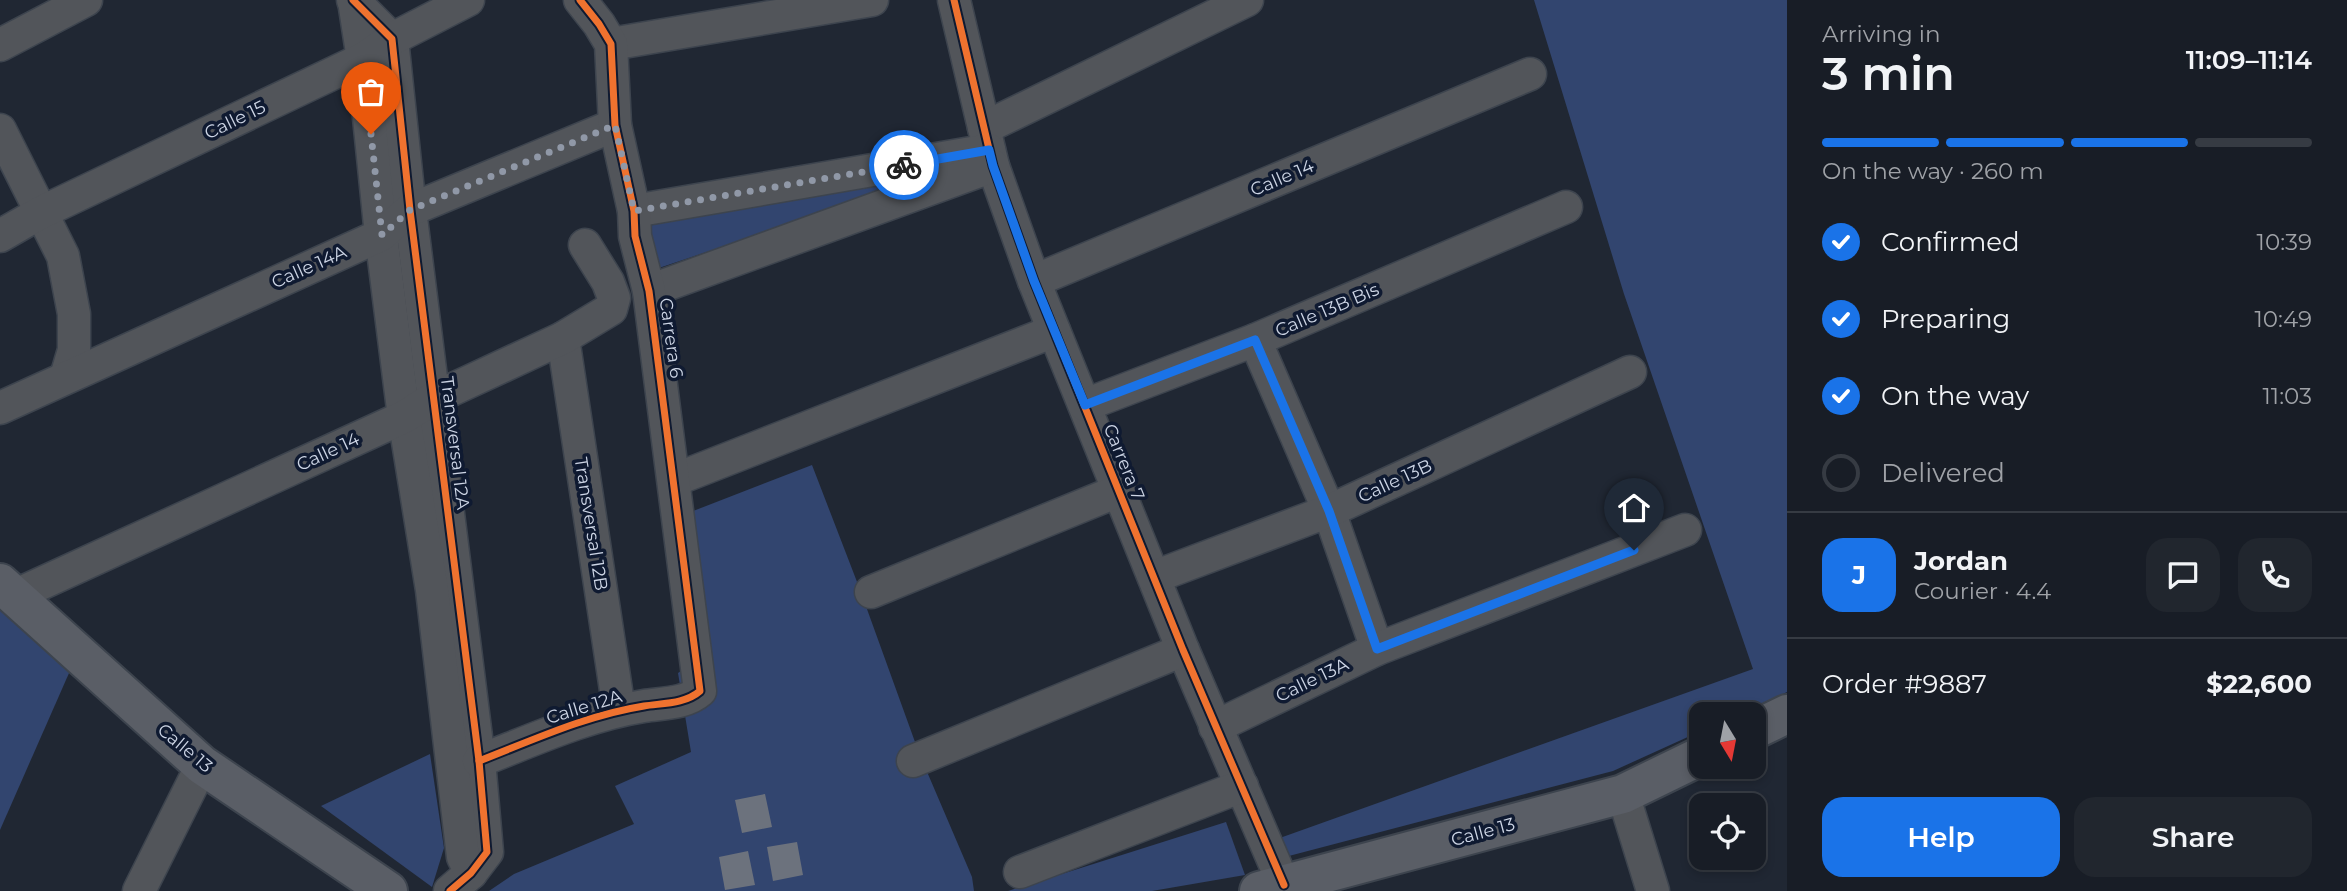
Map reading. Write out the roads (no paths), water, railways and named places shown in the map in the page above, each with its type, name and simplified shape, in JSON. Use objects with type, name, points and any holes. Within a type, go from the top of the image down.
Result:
[{"type":"main road","name":"Calle 13","points":[[7,589],[202,765],[387,891]]},
{"type":"main road","points":[[1766,724],[1787,714]]},
{"type":"main road","name":"Calle 13","points":[[1271,888],[1623,794],[1689,762]]},
{"type":"street","points":[[0,45],[86,0]]},
{"type":"street","name":"Transversal 12A","points":[[353,0],[392,39],[410,210],[479,761],[487,852],[460,882]]},
{"type":"street","name":"Transversal 12A","points":[[353,0],[363,59],[404,417],[432,590],[463,857],[460,882]]},
{"type":"street","name":"Calle 15","points":[[0,236],[40,213],[363,59],[392,39],[468,0]]},
{"type":"street","points":[[580,0],[611,44],[872,0]]},
{"type":"street","name":"Carrera 7","points":[[954,0],[989,148],[1034,281],[1183,650],[1242,786],[1271,888]]},
{"type":"street","points":[[649,291],[989,148],[1247,0]]},
{"type":"street","name":"Carrera 6","points":[[611,44],[615,125],[649,291],[700,691]]},
{"type":"street","name":"Calle 14","points":[[1034,281],[1530,74]]},
{"type":"street","name":"Calle 14A","points":[[0,408],[382,235],[410,210],[615,125]]},
{"type":"street","points":[[0,130],[63,256],[74,314],[74,350],[66,377]]},
{"type":"street","points":[[634,224],[989,148]]},
{"type":"street","name":"Calle 13B Bis","points":[[1085,405],[1255,340],[1566,207]]},
{"type":"street","name":"Calle 14","points":[[7,589],[404,417],[434,398],[562,338],[611,309],[614,298],[595,261],[634,224]]},
{"type":"street","points":[[674,480],[1054,331]]},
{"type":"street","name":"Transversal 12B","points":[[562,338],[619,710]]},
{"type":"street","points":[[1255,340],[1329,511],[1377,649]]},
{"type":"street","name":"Calle 13B","points":[[1154,577],[1329,511],[1630,372]]},
{"type":"street","points":[[870,592],[1118,491]]},
{"type":"street","name":"Calle 13A","points":[[1215,727],[1377,649],[1685,530]]},
{"type":"street","points":[[913,761],[1183,650]]},
{"type":"street","name":"Calle 12A","points":[[479,761],[581,722],[619,710],[690,699],[700,691]]},
{"type":"street","points":[[139,891],[202,765]]},
{"type":"street","points":[[1020,872],[1242,786]]},
{"type":"street","points":[[1623,794],[1653,891]]}]
